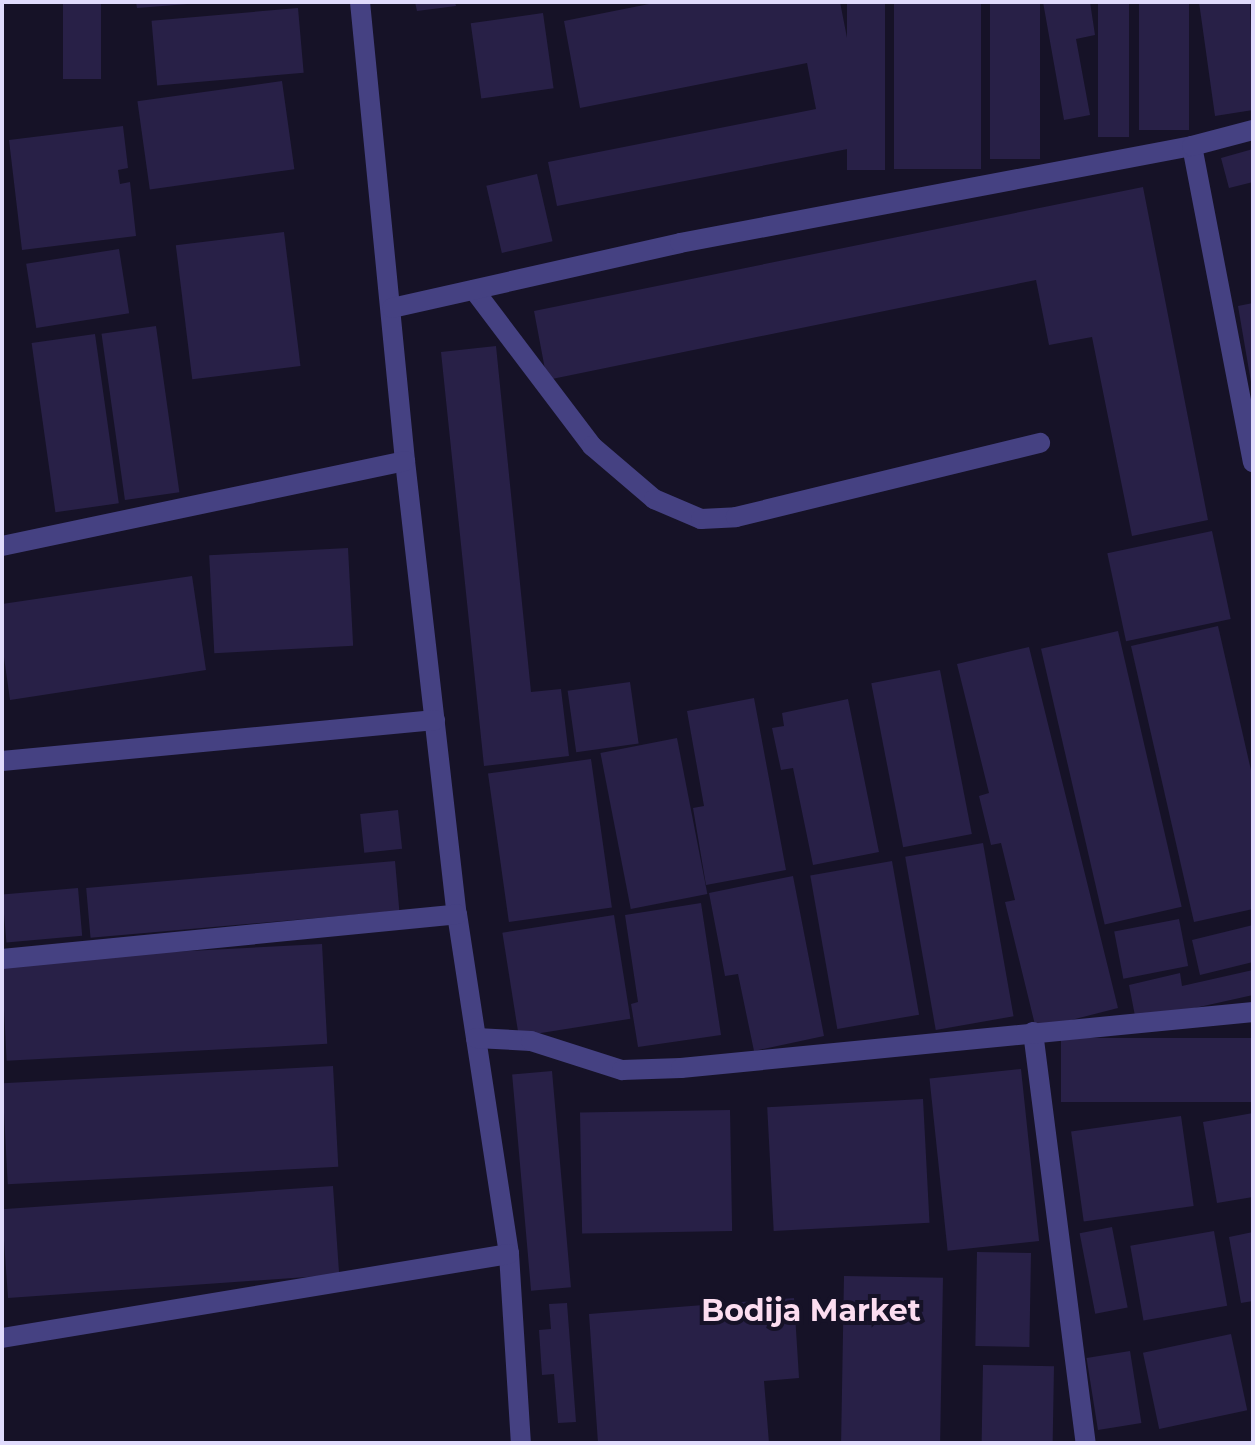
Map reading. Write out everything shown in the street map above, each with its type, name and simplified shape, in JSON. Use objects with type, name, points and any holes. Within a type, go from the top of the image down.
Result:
[{"type":"street","points":[[360,2],[405,461],[457,914],[509,1254],[521,1443]]},
{"type":"street","points":[[392,308],[680,243],[1192,146],[1253,130]]},
{"type":"street","points":[[1192,146],[1253,462]]},
{"type":"street","points":[[474,290],[592,446],[654,499],[701,519],[736,517],[1040,443]]},
{"type":"street","points":[[2,546],[405,461]]},
{"type":"street","points":[[2,761],[435,720]]},
{"type":"street","points":[[2,959],[457,914]]},
{"type":"street","points":[[476,1038],[531,1041],[622,1070],[696,1066],[1253,1012]]},
{"type":"street","points":[[1033,1032],[1086,1443]]},
{"type":"street","points":[[2,1338],[509,1254]]},
{"type":"building","points":[[63,2],[101,2],[101,79],[63,79]]},
{"type":"building","points":[[136,2],[187,2],[188,4],[137,8]]},
{"type":"building","points":[[415,2],[455,2],[456,6],[417,11]]},
{"type":"building","points":[[659,2],[840,2],[868,145],[557,206],[548,162],[816,109],[807,63],[580,108],[564,21]]},
{"type":"building","points":[[847,2],[885,2],[885,170],[847,170]]},
{"type":"building","points":[[894,2],[981,2],[981,169],[894,169]]},
{"type":"building","points":[[990,2],[1040,2],[1040,159],[990,159]]},
{"type":"building","points":[[1043,2],[1090,2],[1095,35],[1076,39],[1090,115],[1064,120]]},
{"type":"building","points":[[1098,2],[1129,2],[1129,137],[1098,137]]},
{"type":"building","points":[[1139,2],[1189,2],[1189,130],[1139,130]]},
{"type":"building","points":[[1199,2],[1250,2],[1253,110],[1215,116]]},
{"type":"building","points":[[298,8],[304,73],[157,86],[152,21]]},
{"type":"building","points":[[543,13],[554,88],[481,98],[471,23]]},
{"type":"building","points":[[282,81],[294,169],[150,189],[137,101]]},
{"type":"building","points":[[123,126],[128,168],[118,170],[120,184],[130,182],[136,236],[22,250],[9,140]]},
{"type":"building","points":[[1253,149],[1253,182],[1229,188],[1221,158]]},
{"type":"building","points":[[537,174],[553,241],[502,253],[486,186]]},
{"type":"building","points":[[1143,187],[1208,520],[1132,536],[1092,337],[1049,345],[1036,280],[547,380],[534,311]]},
{"type":"building","points":[[284,232],[300,366],[192,379],[176,245]]},
{"type":"building","points":[[119,249],[129,313],[36,328],[26,264]]},
{"type":"building","points":[[1253,303],[1253,382],[1251,382],[1238,306]]},
{"type":"building","points":[[156,326],[179,492],[125,500],[102,334]]},
{"type":"building","points":[[95,334],[119,503],[55,512],[32,343]]},
{"type":"building","points":[[496,346],[531,692],[561,689],[569,756],[484,766],[441,352]]},
{"type":"building","points":[[1212,531],[1231,619],[1126,641],[1107,553]]},
{"type":"building","points":[[348,548],[353,646],[214,653],[209,555]]},
{"type":"building","points":[[192,576],[206,670],[10,700],[2,643],[2,604]]},
{"type":"building","points":[[1218,626],[1253,779],[1253,909],[1194,922],[1131,646]]},
{"type":"building","points":[[1118,631],[1182,907],[1105,925],[1041,649]]},
{"type":"building","points":[[1029,647],[1118,1008],[1036,1029],[1005,902],[1015,900],[1001,843],[991,845],[979,796],[989,793],[957,664]]},
{"type":"building","points":[[940,670],[972,834],[903,847],[871,683]]},
{"type":"building","points":[[630,682],[639,743],[576,752],[568,691]]},
{"type":"building","points":[[754,698],[786,870],[706,885],[693,808],[704,806],[687,711]]},
{"type":"building","points":[[848,699],[879,852],[813,865],[793,768],[781,770],[772,728],[784,726],[782,713]]},
{"type":"building","points":[[677,738],[707,894],[631,909],[600,753]]},
{"type":"building","points":[[591,759],[612,908],[509,922],[488,773]]},
{"type":"building","points":[[398,810],[402,849],[364,853],[360,814]]},
{"type":"building","points":[[983,843],[1014,1016],[936,1030],[905,857]]},
{"type":"building","points":[[395,861],[399,911],[91,938],[86,888]]},
{"type":"building","points":[[892,861],[919,1015],[837,1029],[810,875]]},
{"type":"building","points":[[793,876],[824,1036],[754,1051],[738,974],[725,976],[709,893]]},
{"type":"building","points":[[78,888],[82,936],[6,942],[2,895]]},
{"type":"building","points":[[701,903],[721,1035],[638,1047],[631,1004],[638,1002],[625,915]]},
{"type":"building","points":[[614,915],[630,1019],[519,1036],[502,933]]},
{"type":"building","points":[[1179,919],[1188,966],[1123,979],[1114,932]]},
{"type":"building","points":[[1253,925],[1253,962],[1200,975],[1192,940]]},
{"type":"building","points":[[322,944],[327,1044],[7,1061],[2,961]]},
{"type":"building","points":[[1253,970],[1253,995],[1136,1021],[1129,985],[1180,973],[1182,986]]},
{"type":"building","points":[[1061,1038],[1253,1038],[1253,1102],[1061,1102]]},
{"type":"building","points":[[333,1066],[338,1167],[8,1184],[2,1083]]},
{"type":"building","points":[[1021,1069],[1039,1241],[948,1251],[930,1079]]},
{"type":"building","points":[[552,1071],[571,1287],[531,1291],[512,1074]]},
{"type":"building","points":[[923,1099],[929,1223],[774,1231],[767,1107]]},
{"type":"building","points":[[730,1110],[732,1231],[582,1234],[580,1113]]},
{"type":"building","points":[[1253,1113],[1253,1197],[1217,1203],[1203,1122]]},
{"type":"building","points":[[1181,1116],[1194,1206],[1084,1222],[1071,1131]]},
{"type":"building","points":[[333,1186],[339,1275],[8,1298],[2,1209]]},
{"type":"building","points":[[1112,1227],[1128,1307],[1095,1314],[1080,1233]]},
{"type":"building","points":[[1214,1231],[1227,1306],[1143,1321],[1130,1246]]},
{"type":"building","points":[[1253,1232],[1253,1301],[1241,1303],[1229,1237]]},
{"type":"building","points":[[977,1252],[1031,1253],[1029,1347],[975,1346]]},
{"type":"building","points":[[844,1276],[943,1278],[940,1443],[841,1443]]},
{"type":"building","points":[[794,1298],[799,1378],[764,1381],[769,1443],[598,1443],[589,1314]]},
{"type":"building","points":[[567,1303],[576,1422],[558,1423],[554,1374],[542,1375],[539,1330],[551,1329],[549,1304]]},
{"type":"building","points":[[1231,1334],[1247,1410],[1159,1429],[1143,1353]]},
{"type":"building","points":[[1130,1351],[1141,1423],[1098,1430],[1087,1358]]},
{"type":"building","points":[[983,1365],[1054,1366],[1053,1443],[982,1443]]},
{"type":"district","name":"Bodija Market","points":[[811,1311]]}]
